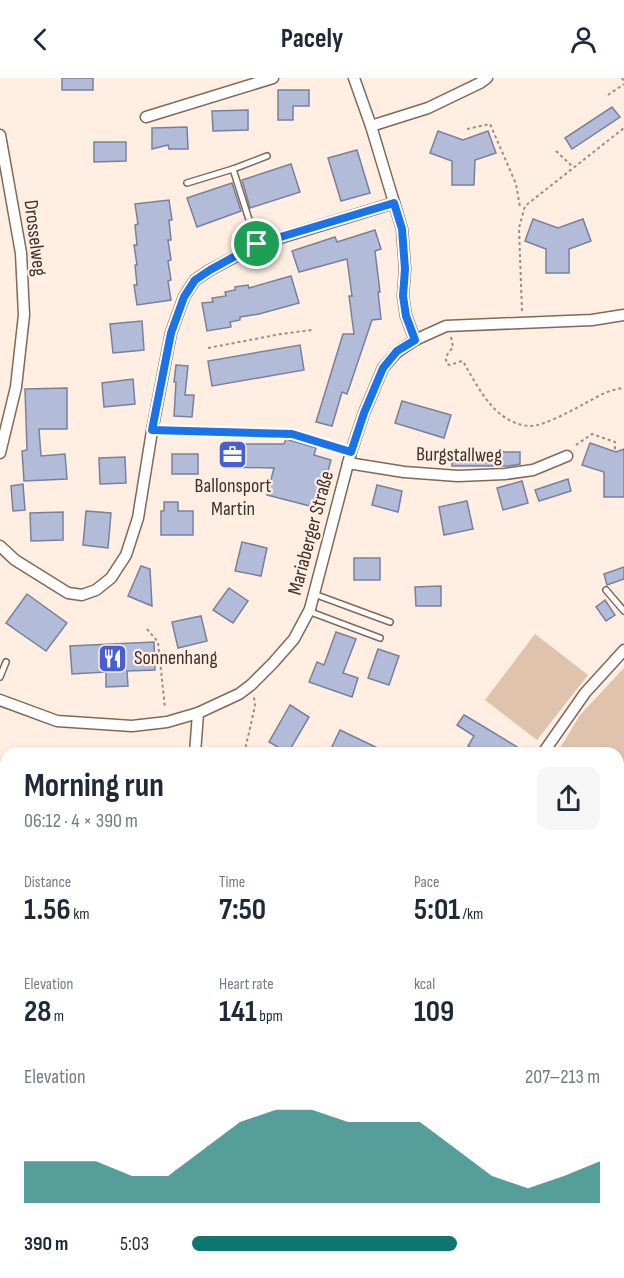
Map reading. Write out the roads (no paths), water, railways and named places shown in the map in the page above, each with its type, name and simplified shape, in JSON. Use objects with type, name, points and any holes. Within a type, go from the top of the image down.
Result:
[{"type":"street","points":[[146,117],[273,78]]},
{"type":"street","points":[[354,78],[402,229],[405,269],[403,296],[406,316],[415,340]]},
{"type":"street","points":[[371,126],[428,108],[487,78]]},
{"type":"street","name":"Drosselweg","points":[[0,135],[21,253],[24,315],[16,387],[0,453]]},
{"type":"street","points":[[0,546],[15,560],[68,593],[82,595],[96,590],[111,578],[126,555],[138,518],[171,333],[184,297],[195,280],[257,244],[394,203]]},
{"type":"street","name":"Mariaberger Straße","points":[[0,700],[57,721],[132,726],[167,722],[198,713],[238,694],[273,663],[294,639],[308,611],[351,452],[364,413],[383,368],[397,351],[446,326],[592,320],[624,315]]},
{"type":"street","name":"Burgstallweg","points":[[348,463],[404,472],[458,476],[533,470],[567,456]]},
{"type":"street","points":[[547,747],[585,693],[624,650]]},
{"type":"street","points":[[195,747],[198,713]]},
{"type":"lane","points":[[187,183],[267,156]]},
{"type":"lane","points":[[232,169],[257,244]]},
{"type":"lane","points":[[606,590],[624,610]]},
{"type":"lane","points":[[314,594],[390,622]]},
{"type":"lane","points":[[308,611],[380,638]]},
{"type":"lane","points":[[0,677],[6,662]]},
{"type":"place","name":"Ballonsport Martin","points":[[233,455]]},
{"type":"place","name":"Sonnenhang","points":[[113,658]]}]
